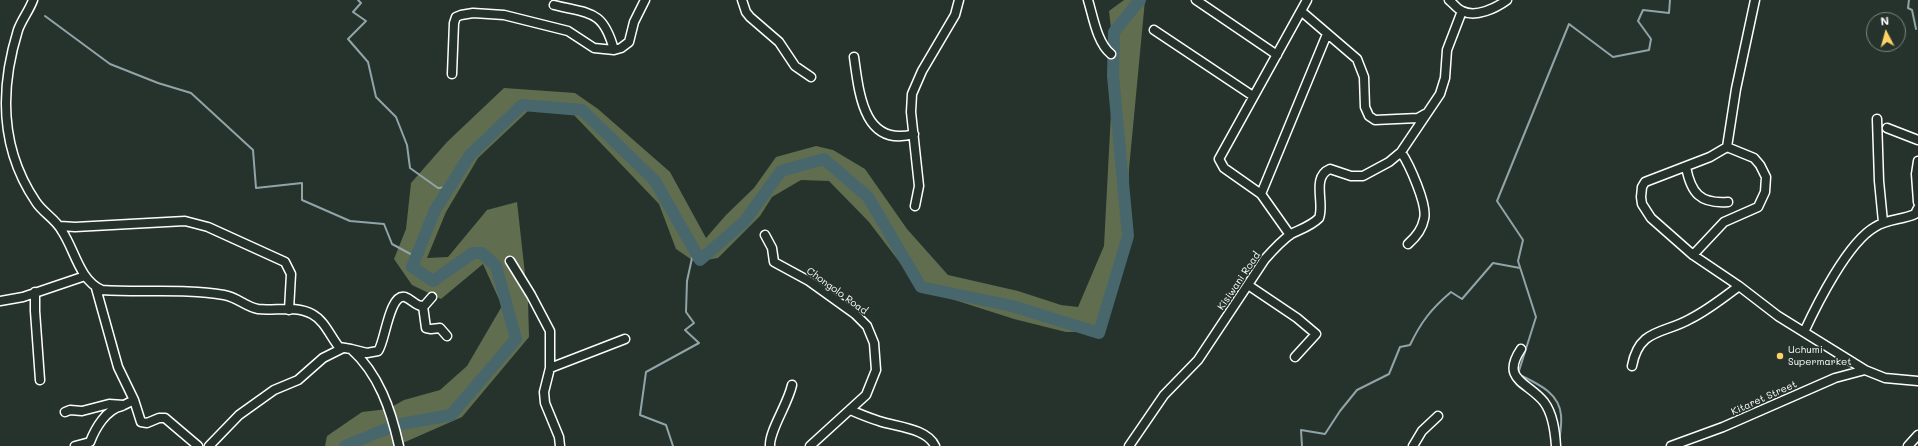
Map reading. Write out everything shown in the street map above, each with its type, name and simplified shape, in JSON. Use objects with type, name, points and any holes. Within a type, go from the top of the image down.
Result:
[{"type":"street","points":[[33,0],[30,10],[19,28],[14,43],[5,84],[4,114],[6,132],[24,182],[36,202],[60,226],[85,276],[96,288],[118,367],[134,400],[141,422],[144,424],[158,418],[165,418],[198,446]]},
{"type":"street","points":[[452,74],[454,22],[456,17],[461,15],[473,13],[504,15],[559,28],[574,33],[594,48],[614,50],[622,48],[629,42],[634,22],[645,0]]},
{"type":"street","points":[[742,0],[746,12],[750,17],[779,42],[794,66],[811,77]]},
{"type":"street","points":[[915,206],[919,186],[911,103],[915,85],[955,15],[959,0]]},
{"type":"street","points":[[1088,0],[1098,34],[1103,44],[1111,54]]},
{"type":"street","points":[[1196,0],[1277,55]]},
{"type":"street","points":[[1290,235],[1261,194],[1224,168],[1219,158],[1307,0]]},
{"type":"street","points":[[1450,0],[1462,11],[1490,11],[1507,0]]},
{"type":"street","points":[[1727,147],[1736,89],[1756,0]]},
{"type":"street","points":[[554,5],[596,16],[606,27],[614,50]]},
{"type":"street","points":[[1301,11],[1357,60],[1364,77],[1365,107],[1369,116],[1375,120],[1418,118],[1430,112]]},
{"type":"street","name":"Kisiwani Road","points":[[1129,446],[1164,395],[1198,360],[1265,259],[1277,245],[1290,235],[1311,225],[1319,218],[1320,180],[1322,174],[1333,169],[1351,176],[1363,176],[1389,162],[1401,152],[1430,112],[1443,87],[1447,50],[1462,11]]},
{"type":"street","points":[[1154,30],[1254,96]]},
{"type":"street","points":[[1261,194],[1327,34]]},
{"type":"street","points":[[854,57],[859,97],[870,121],[880,130],[892,136],[902,137],[914,134]]},
{"type":"street","points":[[1877,119],[1879,181],[1883,222]]},
{"type":"street","points":[[1887,128],[1918,140]]},
{"type":"street","points":[[1727,147],[1710,157],[1645,182],[1642,187],[1641,197],[1642,204],[1650,218],[1693,255],[1739,286],[1762,305],[1865,370],[1885,378],[1918,381]]},
{"type":"street","points":[[1693,255],[1718,231],[1724,222],[1758,207],[1765,192],[1766,177],[1754,158],[1727,147]]},
{"type":"street","points":[[1401,152],[1413,173],[1425,217],[1417,236],[1408,244]]},
{"type":"street","points":[[1918,161],[1916,174],[1918,202]]},
{"type":"street","points":[[1686,167],[1690,185],[1698,195],[1706,200],[1716,203],[1728,202]]},
{"type":"street","points":[[1804,332],[1826,289],[1860,239],[1872,228],[1883,222],[1911,216],[1915,214],[1918,208]]},
{"type":"street","points":[[60,226],[75,227],[171,221],[197,223],[285,262],[291,274],[289,310]]},
{"type":"street","name":"Chongolo Road","points":[[766,236],[772,248],[774,262],[824,291],[862,319],[872,334],[876,355],[876,370],[866,395],[810,446]]},
{"type":"street","points":[[510,261],[550,331],[550,368],[544,392],[546,403],[559,437],[560,446]]},
{"type":"street","points":[[0,301],[23,297],[85,276]]},
{"type":"street","points":[[1248,285],[1297,318],[1316,334],[1294,357]]},
{"type":"street","points":[[1632,366],[1640,345],[1652,334],[1691,319],[1739,286]]},
{"type":"street","points":[[96,288],[117,291],[170,291],[219,294],[236,298],[257,308],[305,311],[313,314],[323,322],[336,343],[347,348],[368,353],[378,350],[382,343],[392,309],[397,300],[404,297],[418,306],[423,306]]},
{"type":"street","points":[[36,292],[35,311],[40,380]]},
{"type":"street","points":[[423,306],[432,297]]},
{"type":"street","points":[[423,306],[426,328],[440,328],[446,336]]},
{"type":"street","points":[[550,368],[625,339]]},
{"type":"street","points":[[209,446],[239,415],[274,390],[298,380],[322,358],[347,348]]},
{"type":"street","points":[[347,348],[376,380],[388,405],[399,446]]},
{"type":"street","points":[[1521,349],[1514,362],[1514,373],[1519,381],[1544,402],[1551,414],[1556,446]]},
{"type":"street","name":"Kitaret Street","points":[[1671,446],[1723,427],[1835,378],[1865,370]]},
{"type":"street","points":[[770,446],[772,432],[789,398],[792,386]]},
{"type":"street","points":[[75,446],[90,442],[92,433],[106,416],[116,407],[134,400]]},
{"type":"street","points":[[65,412],[70,410],[82,411],[109,404],[124,405]]},
{"type":"street","points":[[850,410],[880,422],[918,432],[930,439],[936,446]]},
{"type":"street","points":[[1413,446],[1422,431],[1438,416]]},
{"type":"street","points":[[1908,446],[1918,435]]},
{"type":"green space","points":[[1124,0],[1145,0],[1129,169],[1128,238],[1101,332],[1066,332],[1014,319],[920,289],[869,222],[829,181],[801,180],[772,197],[760,216],[718,258],[695,262],[676,249],[659,204],[574,115],[529,110],[478,158],[446,212],[427,258],[448,257],[487,210],[517,202],[528,301],[529,337],[462,417],[396,446],[325,446],[327,436],[362,412],[388,409],[404,400],[440,390],[467,366],[502,306],[483,264],[441,299],[412,285],[394,259],[406,229],[411,183],[447,142],[504,88],[575,93],[598,109],[670,172],[706,238],[726,215],[754,188],[776,157],[816,146],[833,150],[865,169],[907,229],[948,275],[1018,291],[1061,305],[1078,307],[1104,246],[1114,55],[1109,11]]},
{"type":"waterway","points":[[358,0],[361,3],[353,12],[366,21],[348,39],[368,62],[376,97],[396,117],[407,145],[410,168],[438,188],[450,187]]},
{"type":"waterway","points":[[345,446],[396,425],[451,415],[516,339],[496,266],[482,253],[473,253],[433,281],[412,267],[435,210],[470,155],[522,105],[582,110],[655,181],[700,260],[744,222],[781,171],[824,159],[868,197],[921,287],[1012,306],[1099,333],[1128,236],[1113,76],[1114,32],[1140,0]]},
{"type":"waterway","points":[[1559,443],[1561,415],[1556,400],[1546,389],[1518,374],[1536,317],[1518,261],[1523,240],[1497,201],[1569,24],[1613,57],[1649,50],[1651,39],[1638,21],[1643,10],[1669,13],[1670,0]]},
{"type":"waterway","points":[[1909,0],[1908,8],[1912,10],[1916,29]]},
{"type":"waterway","points":[[45,16],[110,64],[158,83],[191,93],[253,150],[256,188],[302,183],[302,200],[350,221],[384,224],[392,244],[416,257]]},
{"type":"waterway","points":[[673,446],[666,425],[640,415],[646,372],[699,343],[685,330],[694,323],[686,312],[687,281],[694,249]]},
{"type":"waterway","points":[[1302,446],[1301,430],[1325,434],[1340,411],[1357,390],[1389,374],[1400,347],[1410,345],[1427,316],[1451,292],[1462,299],[1493,263],[1520,268]]},
{"type":"place","name":"Uchumi Supermarket","points":[[1780,356]]}]
